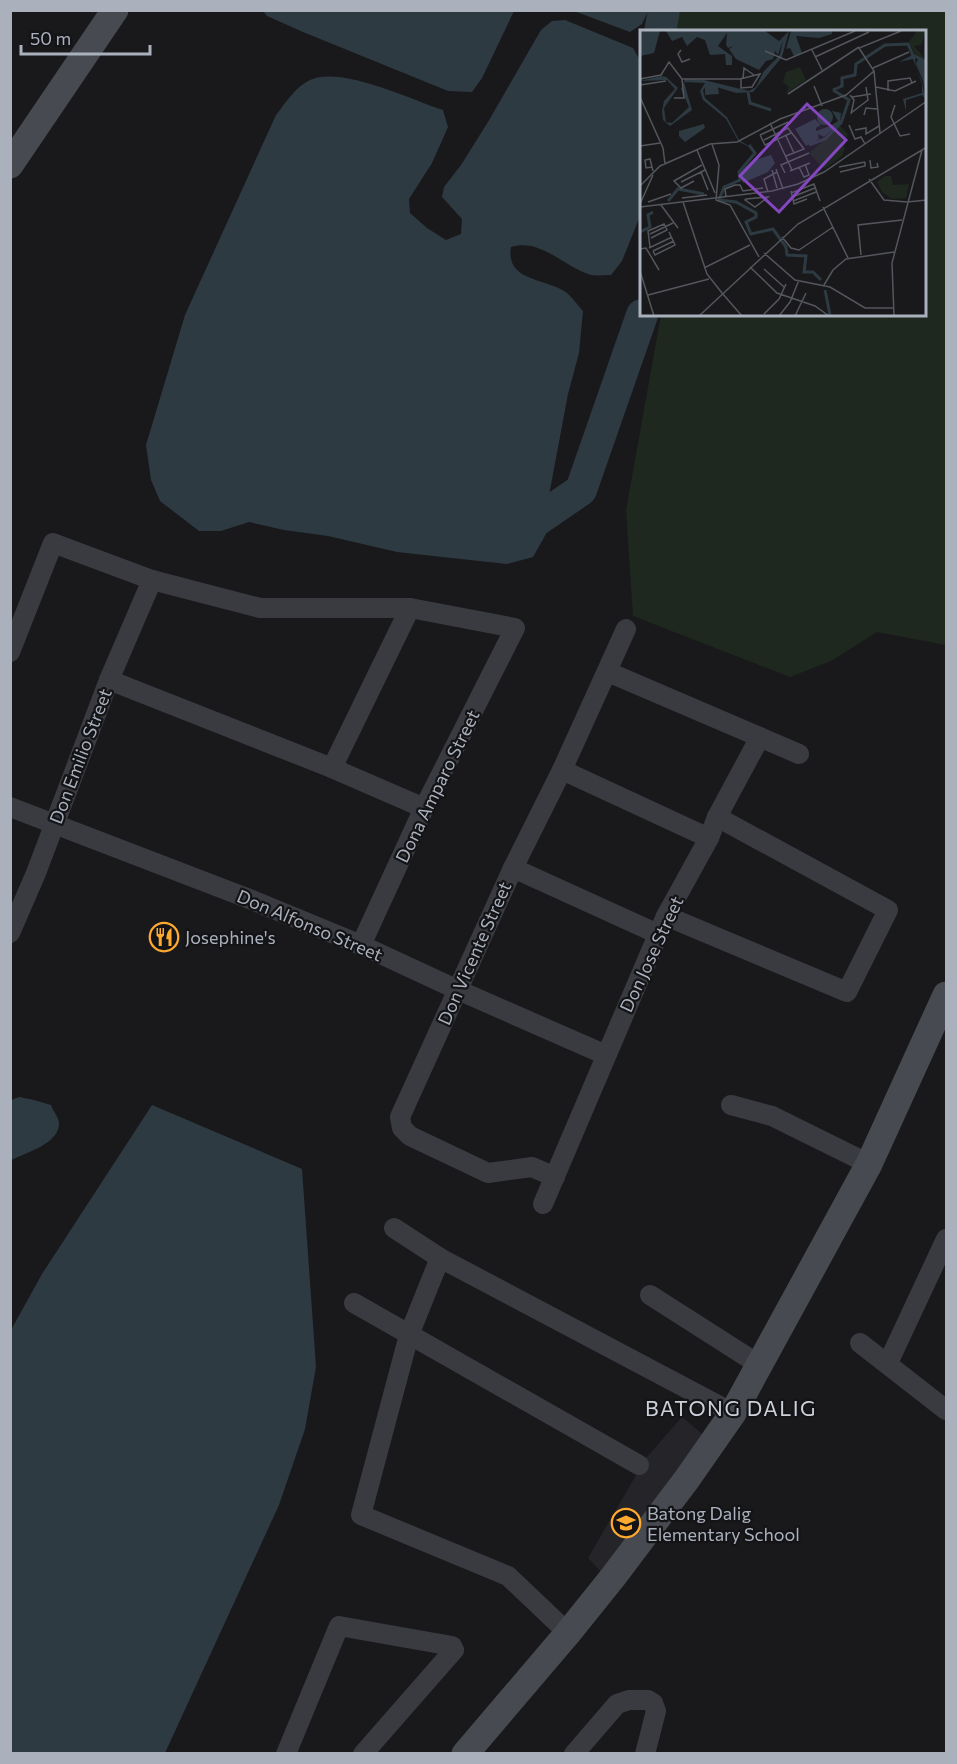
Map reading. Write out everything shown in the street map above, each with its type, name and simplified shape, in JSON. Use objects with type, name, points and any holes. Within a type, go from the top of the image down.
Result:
[{"type":"street","points":[[10,165],[115,10]]},
{"type":"street","points":[[10,652],[53,543],[152,580],[260,608],[410,608],[332,768]]},
{"type":"street","name":"Don Emilio Street","points":[[10,933],[55,823],[109,680],[152,580]]},
{"type":"street","name":"Dona Amparo Street","points":[[361,945],[424,808],[515,628],[410,608]]},
{"type":"street","name":"Don Vicente Street","points":[[555,1177],[532,1167],[488,1173],[410,1136],[402,1128],[400,1118],[513,868],[562,770],[626,629]]},
{"type":"street","points":[[608,672],[799,754]]},
{"type":"street","points":[[109,680],[332,768],[424,808]]},
{"type":"street","name":"Don Jose Street","points":[[543,1204],[662,925],[760,737]]},
{"type":"street","points":[[562,770],[709,838]]},
{"type":"street","name":"Don Alfonso Street","points":[[10,807],[361,945],[606,1054]]},
{"type":"street","points":[[513,868],[848,992],[888,910],[717,816]]},
{"type":"street","points":[[465,1754],[568,1633],[658,1518],[733,1413],[869,1164],[946,995]]},
{"type":"street","points":[[731,1105],[772,1116],[869,1164]]},
{"type":"street","points":[[394,1228],[440,1258],[733,1413]]},
{"type":"street","points":[[888,1363],[946,1239]]},
{"type":"street","points":[[440,1258],[409,1335],[362,1515],[508,1576],[568,1633]]},
{"type":"street","points":[[650,1295],[758,1364]]},
{"type":"street","points":[[354,1303],[639,1465]]},
{"type":"street","points":[[860,1343],[945,1405]]},
{"type":"street","points":[[286,1754],[339,1626],[452,1647],[454,1650],[363,1754]]},
{"type":"street","points":[[574,1754],[617,1704],[629,1700],[648,1700],[653,1703],[656,1710],[645,1754]]},
{"type":"shaded area","points":[[263,11],[514,11],[482,78],[472,92],[448,91],[303,32],[267,16]]},
{"type":"shaded area","points":[[574,11],[648,11],[642,24],[630,32]]},
{"type":"shaded area","points":[[565,20],[633,48],[640,60],[640,216],[622,261],[611,275],[591,275],[532,246],[511,247],[514,267],[529,277],[567,293],[583,311],[579,353],[568,394],[547,506],[546,534],[533,557],[507,564],[397,552],[328,536],[249,522],[221,531],[199,531],[160,501],[151,480],[146,445],[185,315],[276,115],[298,88],[308,81],[321,77],[338,77],[375,85],[443,110],[448,127],[432,163],[409,199],[410,213],[427,228],[446,240],[461,234],[462,219],[442,197],[444,187],[488,122],[541,30],[552,21]]},
{"type":"shaded area","points":[[19,1097],[51,1105],[59,1123],[58,1130],[48,1142],[11,1160],[11,1100]]},
{"type":"shaded area","points":[[152,1105],[302,1169],[316,1367],[305,1429],[279,1505],[165,1753],[11,1753],[11,1330],[42,1274]]},
{"type":"shaded area","name":"Batong Dalig Elementary School","points":[[682,1417],[707,1438],[605,1576],[588,1558],[646,1458]]},
{"type":"green space","points":[[672,11],[946,11],[946,645],[877,632],[831,661],[790,677],[633,616],[626,510],[661,316],[927,316],[927,30],[668,30]]},
{"type":"waterway","points":[[660,30],[664,10]]},
{"type":"waterway","points":[[530,525],[581,490],[642,316]]},
{"type":"place","name":"Josephine's","points":[[164,937]]},
{"type":"place","name":"Batong Dalig Elementary School","points":[[626,1523]]},
{"type":"district","name":"BATONG DALIG","points":[[731,1407]]}]
